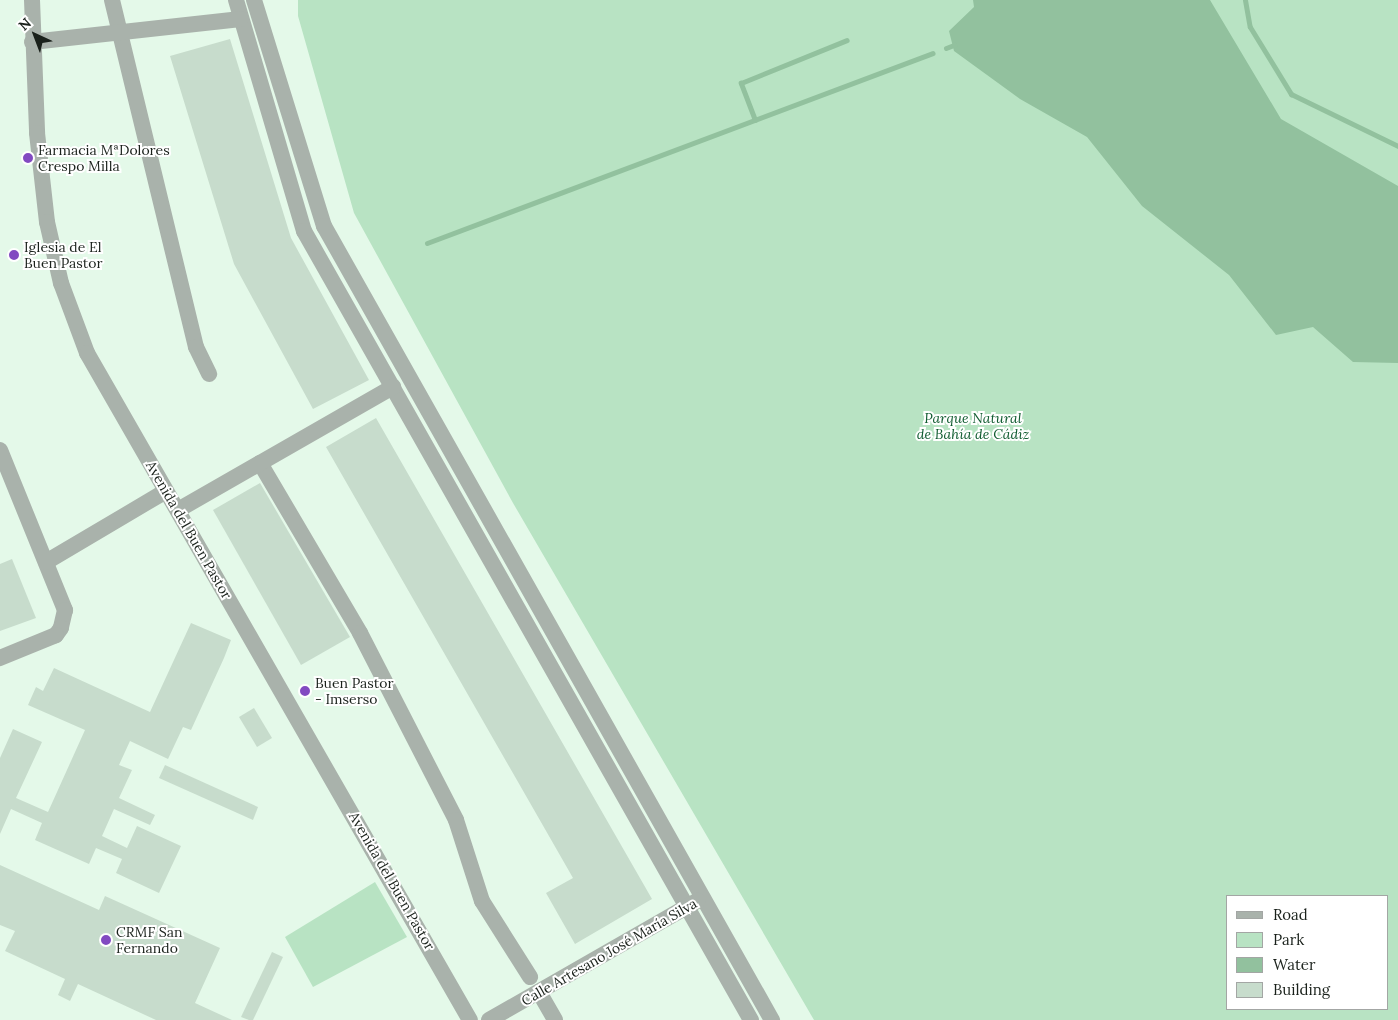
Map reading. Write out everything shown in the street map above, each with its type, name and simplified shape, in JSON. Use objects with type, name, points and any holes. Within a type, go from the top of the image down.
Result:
[{"type":"street","name":"Avenida del Buen Pastor","points":[[32,0],[32,42],[37,133],[47,222],[61,283],[87,353],[470,1020]]},
{"type":"street","points":[[112,0],[196,347],[209,374]]},
{"type":"street","points":[[236,0],[304,231],[751,1020]]},
{"type":"street","points":[[254,0],[324,226],[772,1020]]},
{"type":"street","points":[[32,42],[241,19]]},
{"type":"street","points":[[178,510],[393,387]]},
{"type":"street","points":[[0,450],[65,610],[61,628],[48,640],[0,658]]},
{"type":"street","points":[[260,464],[360,633],[456,820],[482,901],[530,977]]},
{"type":"street","points":[[46,562],[166,491]]},
{"type":"street","name":"Calle Artesano José María Silva","points":[[489,1020],[703,898]]},
{"type":"street","points":[[538,992],[555,1020]]},
{"type":"green space","name":"Parque Natural de Bahía de Cádiz","points":[[298,0],[1398,0],[1398,1020],[814,1020],[513,503],[354,213],[298,16]]},
{"type":"green space","points":[[375,882],[407,937],[313,987],[285,937]]},
{"type":"water","points":[[973,0],[1210,0],[1281,119],[1398,186],[1398,363],[1353,362],[1313,327],[1276,335],[1229,275],[1142,206],[1087,137],[1020,99],[954,51],[949,31],[974,7]]},
{"type":"building","points":[[230,39],[291,238],[369,380],[313,409],[234,264],[170,56]]},
{"type":"building","points":[[376,418],[652,899],[575,944],[546,893],[573,878],[326,447]]},
{"type":"building","points":[[260,483],[350,637],[301,665],[213,510]]},
{"type":"building","points":[[12,559],[36,618],[0,631],[0,564]]},
{"type":"building","points":[[191,623],[231,640],[224,658],[191,730],[183,727],[168,759],[130,741],[119,765],[132,770],[119,798],[155,815],[150,825],[114,809],[102,836],[127,848],[137,826],[181,846],[159,893],[116,873],[122,859],[96,848],[89,864],[35,840],[42,823],[11,809],[0,834],[0,758],[13,729],[42,742],[16,798],[48,812],[85,730],[28,705],[36,687],[43,691],[54,668],[150,712]]},
{"type":"building","points":[[254,708],[272,738],[257,747],[239,717]]},
{"type":"building","points":[[165,765],[258,807],[253,820],[159,778]]},
{"type":"building","name":"CRMF San Fernando","points":[[0,865],[99,910],[105,896],[220,948],[195,1003],[232,1020],[156,1020],[78,984],[70,1001],[58,995],[65,979],[5,951],[15,931],[0,925]]},
{"type":"building","points":[[272,952],[283,957],[253,1020],[241,1017]]},
{"type":"waterway","points":[[1245,0],[1250,27],[1291,94],[1398,146]]},
{"type":"waterway","points":[[755,120],[741,83],[847,40]]},
{"type":"waterway","points":[[946,48],[954,45]]},
{"type":"waterway","points":[[427,243],[933,53]]},
{"type":"place","name":"Farmacia MªDolores Crespo Milla","points":[[28,158]]},
{"type":"place","name":"Iglesia de El Buen Pastor","points":[[14,255]]},
{"type":"place","name":"Buen Pastor - Imserso","points":[[305,691]]},
{"type":"place","name":"CRMF San Fernando","points":[[106,940]]}]
